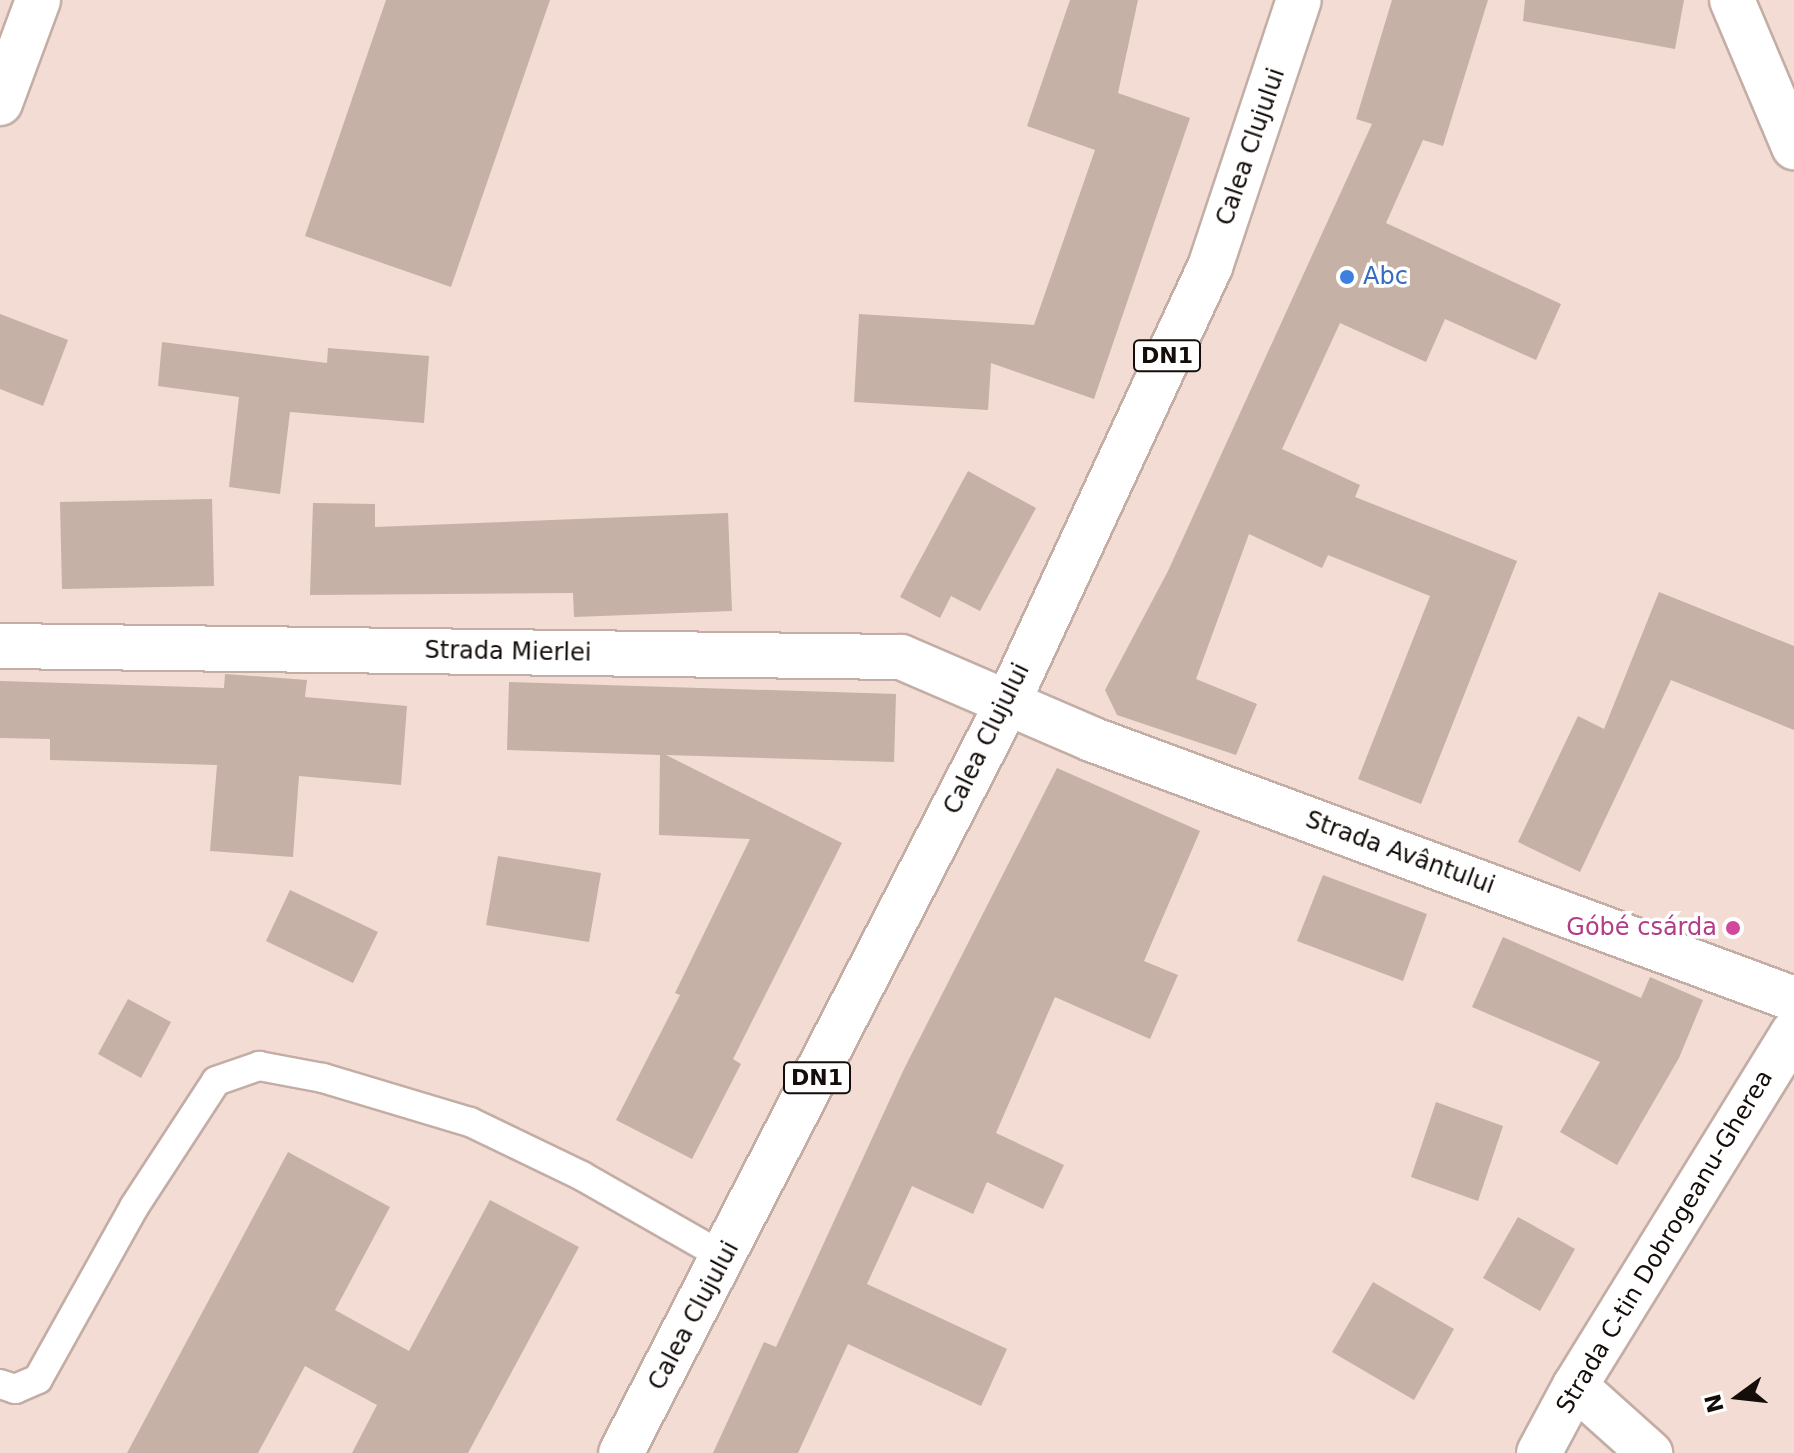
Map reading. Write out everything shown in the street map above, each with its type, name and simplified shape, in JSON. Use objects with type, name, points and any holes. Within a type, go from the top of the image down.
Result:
[{"type":"street","points":[[0,103],[38,0]]},
{"type":"street","name":"Calea Clujului","points":[[621,1453],[726,1258],[1008,702],[1210,267],[1299,0]]},
{"type":"street","points":[[1732,0],[1794,147]]},
{"type":"street","name":"Strada Mierlei","points":[[0,646],[901,657],[1008,702]]},
{"type":"street","name":"Strada Avântului","points":[[1008,702],[1091,739],[1794,999]]},
{"type":"street","name":"Strada C-tin Dobrogeanu-Gherea","points":[[1539,1453],[1575,1386],[1794,1032]]},
{"type":"street","points":[[1575,1386],[1650,1453]]},
{"type":"lane","points":[[0,1384],[15,1389],[38,1379],[134,1207],[216,1081],[259,1066],[323,1078],[470,1122],[582,1176],[726,1258]]},
{"type":"building","points":[[386,0],[550,0],[451,287],[305,236]]},
{"type":"building","points":[[1070,0],[1138,0],[1118,93],[1190,118],[1094,399],[991,363],[988,410],[854,402],[859,314],[1034,325],[1095,150],[1027,126]]},
{"type":"building","points":[[1392,0],[1488,0],[1443,146],[1423,140],[1386,223],[1561,304],[1536,360],[1445,319],[1426,362],[1340,323],[1282,449],[1360,485],[1355,497],[1517,561],[1421,804],[1358,779],[1430,596],[1328,555],[1322,568],[1249,534],[1196,679],[1257,704],[1236,755],[1117,715],[1105,690],[1168,571],[1372,124],[1356,119]]},
{"type":"building","points":[[1525,0],[1684,0],[1675,49],[1523,21]]},
{"type":"building","points":[[0,314],[68,340],[43,406],[0,389]]},
{"type":"building","points":[[162,342],[327,363],[328,348],[429,356],[424,423],[290,412],[280,494],[229,487],[239,397],[158,386]]},
{"type":"building","points":[[968,471],[1036,508],[980,611],[951,596],[940,618],[900,597]]},
{"type":"building","points":[[212,499],[214,586],[62,589],[60,502]]},
{"type":"building","points":[[313,503],[375,504],[375,527],[728,513],[732,611],[574,617],[573,593],[310,595]]},
{"type":"building","points":[[1659,592],[1794,646],[1794,730],[1671,680],[1580,872],[1518,842],[1578,716],[1604,729]]},
{"type":"building","points":[[225,674],[307,680],[305,697],[407,706],[401,785],[299,776],[293,857],[210,851],[217,765],[50,760],[50,739],[0,738],[0,681],[224,688]]},
{"type":"building","points":[[509,682],[896,694],[894,762],[666,755],[842,843],[733,1059],[741,1064],[692,1159],[616,1120],[680,995],[675,993],[750,839],[659,835],[660,755],[507,750]]},
{"type":"building","points":[[1057,768],[1200,831],[1144,961],[1178,975],[1150,1039],[1055,997],[996,1133],[1064,1165],[1043,1209],[987,1182],[973,1214],[912,1186],[867,1284],[1007,1349],[981,1406],[848,1344],[798,1453],[713,1453],[764,1342],[776,1347],[904,1069]]},
{"type":"building","points":[[498,856],[601,873],[589,942],[486,925]]},
{"type":"building","points":[[1323,875],[1427,914],[1403,981],[1297,941]]},
{"type":"building","points":[[290,890],[378,932],[353,983],[266,941]]},
{"type":"building","points":[[1503,937],[1641,998],[1650,977],[1703,1000],[1679,1058],[1617,1165],[1560,1132],[1600,1062],[1472,1007]]},
{"type":"building","points":[[128,999],[171,1022],[141,1078],[98,1054]]},
{"type":"building","points":[[1436,1102],[1503,1126],[1478,1201],[1411,1177]]},
{"type":"building","points":[[288,1152],[390,1207],[335,1310],[409,1351],[490,1200],[579,1247],[468,1453],[352,1453],[377,1405],[305,1366],[258,1453],[127,1453]]},
{"type":"building","points":[[1518,1217],[1575,1249],[1540,1311],[1483,1278]]},
{"type":"building","points":[[1373,1282],[1454,1329],[1414,1400],[1332,1352]]},
{"type":"place","name":"Abc","points":[[1347,277]]},
{"type":"place","name":"Góbé csárda","points":[[1733,928]]}]
